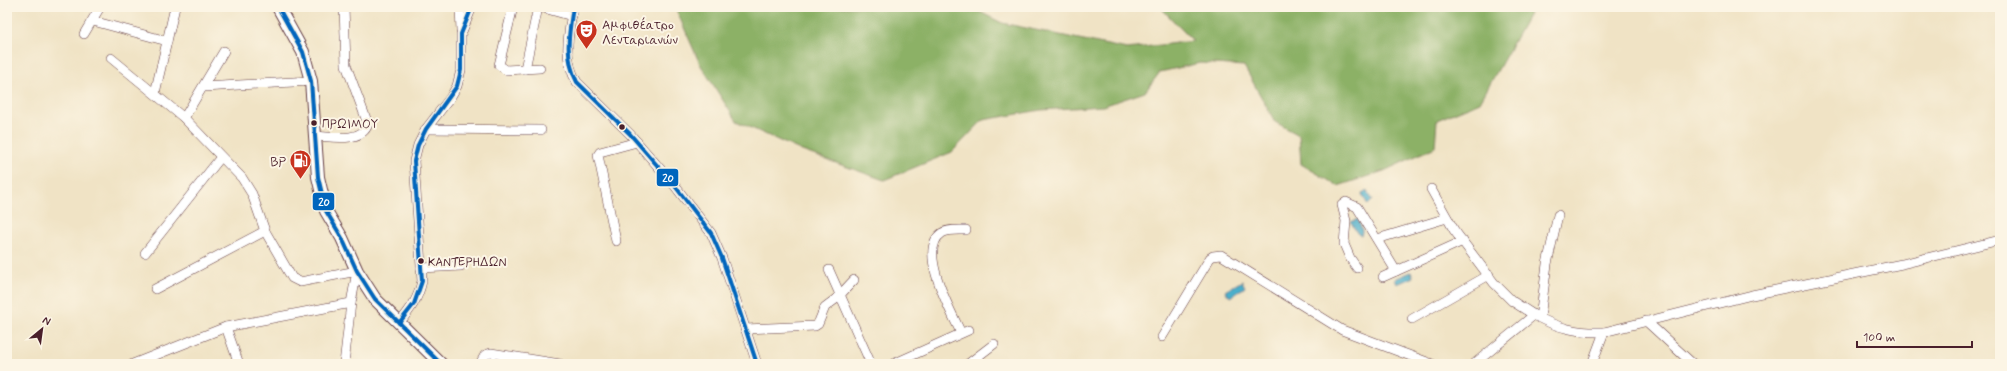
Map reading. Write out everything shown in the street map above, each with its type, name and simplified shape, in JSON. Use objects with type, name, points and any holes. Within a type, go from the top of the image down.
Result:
[{"type":"street","points":[[84,34],[100,7]]},
{"type":"street","points":[[155,93],[175,7]]},
{"type":"street","points":[[278,7],[303,52],[311,81],[318,178],[323,202],[350,253],[357,271],[375,299],[441,364]]},
{"type":"street","points":[[316,136],[356,137],[364,132],[368,124],[346,65],[344,7]]},
{"type":"street","points":[[399,323],[413,306],[419,294],[422,281],[414,161],[418,145],[426,129],[450,98],[457,86],[461,70],[460,7]]},
{"type":"street","points":[[460,34],[472,7]]},
{"type":"street","points":[[513,7],[499,65],[506,70],[540,68]]},
{"type":"street","points":[[524,69],[539,7],[572,11],[567,46],[568,60],[572,74],[637,142],[675,186],[711,233],[722,258],[757,364]]},
{"type":"street","points":[[93,20],[167,41]]},
{"type":"street","points":[[184,118],[224,50]]},
{"type":"street","points":[[111,58],[184,118],[247,185],[265,231],[289,274],[295,280],[304,281],[357,271]]},
{"type":"street","points":[[203,87],[311,81]]},
{"type":"street","points":[[426,129],[541,130]]},
{"type":"street","points":[[616,241],[598,155],[600,152],[605,150],[637,142]]},
{"type":"street","points":[[145,253],[221,157]]},
{"type":"street","points":[[1431,189],[1447,218],[1463,241],[1489,275],[1512,301],[1537,317],[1558,327],[1570,330],[1604,332],[1752,295],[1902,264],[2000,240]]},
{"type":"street","points":[[1357,268],[1350,258],[1344,244],[1346,221],[1342,205],[1346,202],[1357,207],[1396,271]]},
{"type":"street","points":[[1474,364],[1537,317],[1558,215]]},
{"type":"street","points":[[1377,239],[1447,218]]},
{"type":"street","points":[[893,364],[965,332],[943,293],[933,265],[932,254],[933,245],[940,235],[948,231],[966,230]]},
{"type":"street","points":[[155,289],[265,231]]},
{"type":"street","points":[[1383,277],[1463,241]]},
{"type":"street","points":[[1162,337],[1210,258],[1221,254],[1342,330],[1432,364]]},
{"type":"street","points":[[421,268],[461,266]]},
{"type":"street","points":[[829,270],[871,364]]},
{"type":"street","points":[[344,364],[351,303],[357,271]]},
{"type":"street","points":[[1412,319],[1489,275]]},
{"type":"street","points":[[744,328],[815,326],[818,324],[825,307],[854,280]]},
{"type":"street","points":[[133,364],[226,327],[351,303]]},
{"type":"street","points":[[1646,321],[1693,364]]},
{"type":"street","points":[[226,327],[239,364]]},
{"type":"street","points":[[1592,364],[1604,332]]},
{"type":"street","points":[[968,364],[994,344]]},
{"type":"street","points":[[480,364],[486,355],[491,353],[560,364]]},
{"type":"green space","points":[[675,7],[970,7],[1002,23],[1127,49],[1193,41],[1160,7],[1533,7],[1480,102],[1437,120],[1435,147],[1384,171],[1338,186],[1301,164],[1299,135],[1275,122],[1244,66],[1200,63],[1160,72],[1145,92],[1103,106],[1041,110],[983,120],[952,152],[884,180],[802,151],[736,121],[700,64]]},
{"type":"water","points":[[1366,190],[1373,200],[1368,205],[1362,194]]},
{"type":"water","points":[[1358,219],[1362,231],[1361,236],[1357,233],[1351,222]]},
{"type":"water","points":[[1411,272],[1413,277],[1397,284],[1395,279]]},
{"type":"water","points":[[1242,281],[1245,287],[1230,297],[1225,291]]},
{"type":"transit line","name":"20","points":[[278,7],[303,52],[311,81],[318,177],[326,211],[342,238],[357,271],[375,299],[441,364]]},
{"type":"transit line","name":"20","points":[[399,323],[414,304],[422,281],[414,161],[418,145],[426,129],[457,86],[461,70],[461,34],[472,7]]},
{"type":"transit line","name":"20","points":[[573,7],[569,36],[569,54],[570,63],[577,82],[630,134],[675,186],[711,233],[722,258],[757,364]]},
{"type":"place","name":"Αμφιθέατρο Λενταριανών","points":[[586,50]]},
{"type":"place","name":"ΠΡΩΙΜΟΥ","points":[[314,123]]},
{"type":"place","name":"BP","points":[[301,180]]},
{"type":"place","name":"ΚΑΝΤΕΡΗΔΩΝ","points":[[421,261]]}]
